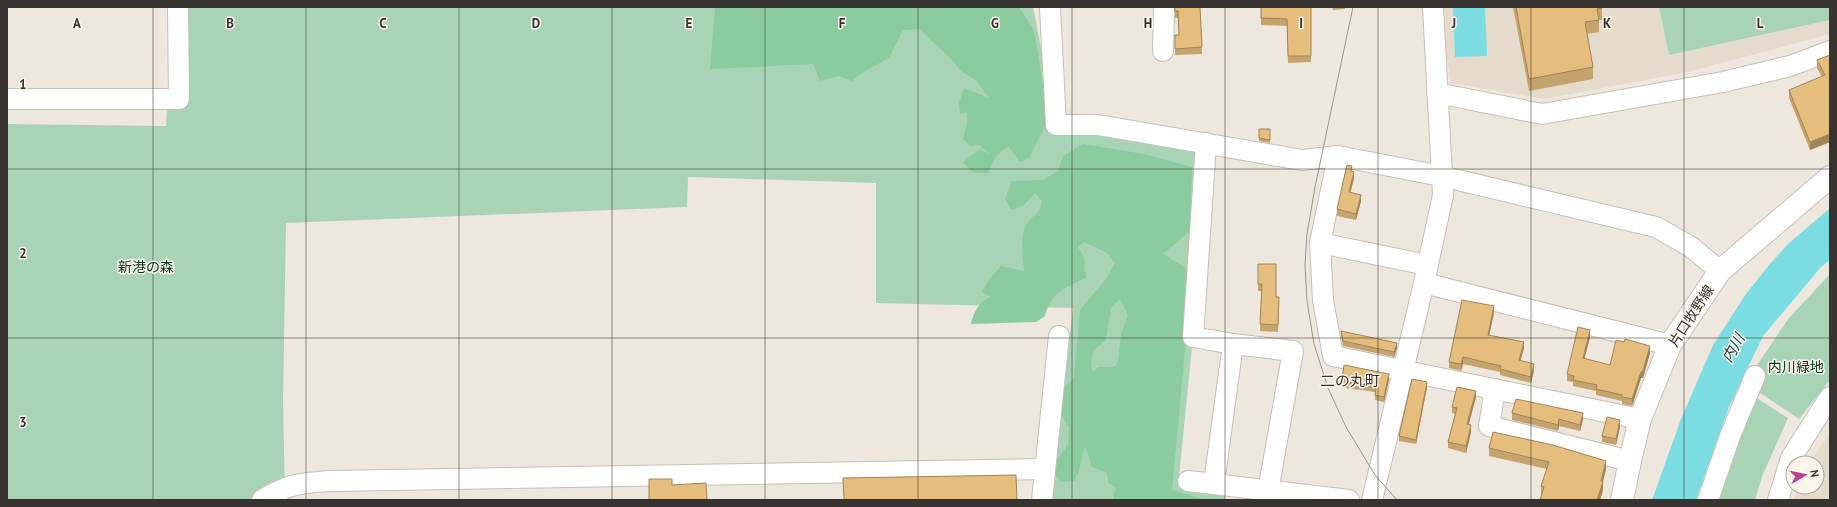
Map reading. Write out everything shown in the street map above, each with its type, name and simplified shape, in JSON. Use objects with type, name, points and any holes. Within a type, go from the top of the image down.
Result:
[{"type":"main road","name":"片口牧野線","points":[[1619,498],[1640,419],[1670,345],[1720,271],[1830,177]]},
{"type":"street","points":[[7,99],[179,99],[178,7]]},
{"type":"street","points":[[1050,7],[1056,125],[1098,125],[1302,160],[1338,156],[1442,176],[1656,227],[1690,247],[1720,271]]},
{"type":"street","points":[[1164,7],[1164,51]]},
{"type":"street","points":[[1372,500],[1443,195],[1434,7]]},
{"type":"street","points":[[1437,93],[1542,114],[1723,82],[1790,66],[1830,51]]},
{"type":"street","points":[[1206,143],[1193,337],[1233,344],[1293,351],[1268,491]]},
{"type":"street","points":[[1338,156],[1320,243],[1323,300],[1333,356],[1640,419]]},
{"type":"street","points":[[1320,243],[1670,345]]},
{"type":"street","points":[[1042,500],[1059,336]]},
{"type":"street","points":[[1214,483],[1233,344]]},
{"type":"street","points":[[1708,500],[1730,436],[1755,376]]},
{"type":"street","points":[[1495,389],[1489,426],[1630,461]]},
{"type":"street","points":[[1778,500],[1791,458],[1830,397]]},
{"type":"street","points":[[262,500],[278,490],[297,483],[330,481],[1045,469]]},
{"type":"street","points":[[1188,481],[1214,483],[1268,491],[1294,497],[1349,500]]},
{"type":"shaded area","points":[[1444,7],[1830,7],[1830,34],[1688,72],[1544,99],[1451,83],[1446,51]]},
{"type":"shaded area","points":[[1830,434],[1830,500],[1794,500],[1796,495],[1825,495],[1825,455],[1815,455]]},
{"type":"green space","name":"新港の森","points":[[172,7],[1033,7],[1056,125],[1206,143],[1193,337],[1178,487],[1225,496],[1225,500],[1052,500],[1073,308],[876,303],[876,183],[688,177],[687,207],[286,223],[283,400],[285,500],[7,500],[7,124],[166,126]]},
{"type":"green space","points":[[715,7],[1019,7],[1034,30],[1043,84],[1046,124],[1029,158],[1020,162],[1008,146],[996,156],[988,173],[973,172],[963,162],[980,149],[990,155],[980,145],[970,146],[963,139],[967,123],[967,113],[960,114],[959,103],[964,88],[989,98],[977,81],[961,71],[949,57],[919,29],[903,30],[889,58],[863,72],[852,81],[839,76],[820,81],[813,64],[710,69]]},
{"type":"green space","points":[[1659,7],[1830,7],[1830,20],[1669,55]]},
{"type":"green space","points":[[1083,144],[1144,154],[1192,167],[1190,231],[1163,254],[1184,267],[1192,275],[1172,490],[1206,500],[1112,500],[1116,487],[1108,483],[1107,473],[1092,467],[1085,446],[1079,471],[1074,481],[1061,482],[1051,468],[1068,445],[1069,427],[1059,411],[1058,395],[1074,377],[1080,310],[1106,279],[1115,263],[1107,253],[1084,242],[1078,247],[1084,257],[1086,278],[1060,291],[1051,301],[1045,316],[1036,322],[971,324],[973,316],[980,304],[991,297],[982,292],[988,281],[1001,266],[1024,271],[1022,247],[1023,234],[1029,221],[1040,209],[1042,201],[1035,193],[1023,206],[1011,210],[1005,199],[1012,181],[1043,180],[1058,171],[1063,156]],"holes":[[[1120,299],[1128,315],[1121,334],[1118,361],[1114,367],[1098,367],[1093,373],[1091,363],[1093,351],[1106,340],[1111,307]]]},
{"type":"green space","name":"内川緑地","points":[[1830,274],[1830,380],[1799,419],[1745,383],[1789,318]]},
{"type":"green space","points":[[1755,397],[1788,418],[1763,474],[1755,500],[1717,500]]},
{"type":"water","points":[[1453,7],[1485,7],[1487,56],[1455,57]]},
{"type":"water","name":"内川","points":[[1830,208],[1830,260],[1821,267],[1763,336],[1729,407],[1696,500],[1652,500],[1681,419],[1713,345],[1746,294],[1769,265],[1788,244]]},
{"type":"building","points":[[1175,7],[1200,7],[1202,47],[1175,49],[1175,35],[1179,35],[1178,11],[1175,11]]},
{"type":"building","points":[[1261,7],[1311,7],[1311,56],[1288,56],[1287,19],[1261,18]]},
{"type":"building","points":[[1516,7],[1602,7],[1597,9],[1599,20],[1585,22],[1593,67],[1529,79]]},
{"type":"building","points":[[1830,55],[1830,134],[1810,142],[1789,90],[1825,75],[1817,60]]},
{"type":"building","points":[[1259,129],[1270,129],[1270,140],[1259,138]]},
{"type":"building","points":[[1347,165],[1352,166],[1351,171],[1354,172],[1349,192],[1361,195],[1356,214],[1337,209]]},
{"type":"building","points":[[1258,264],[1276,264],[1276,297],[1279,297],[1278,325],[1260,324],[1262,284],[1258,284]]},
{"type":"building","points":[[1462,300],[1494,306],[1488,335],[1524,342],[1519,360],[1534,364],[1531,377],[1500,369],[1501,366],[1463,357],[1461,364],[1449,362]]},
{"type":"building","points":[[1578,327],[1590,330],[1583,358],[1610,365],[1616,340],[1624,342],[1625,339],[1650,346],[1643,371],[1641,372],[1632,399],[1596,389],[1597,385],[1573,380],[1574,376],[1567,374]]},
{"type":"building","points":[[1341,331],[1397,343],[1394,352],[1343,341]]},
{"type":"building","points":[[1344,365],[1389,374],[1384,397],[1375,395],[1376,387],[1346,382],[1347,379],[1342,378]]},
{"type":"building","points":[[1412,379],[1427,382],[1416,440],[1399,436]]},
{"type":"building","points":[[1457,387],[1476,391],[1467,424],[1471,425],[1466,446],[1448,442],[1457,408],[1452,407]]},
{"type":"building","points":[[1516,399],[1583,413],[1580,425],[1559,419],[1558,425],[1512,413]]},
{"type":"building","points":[[1607,417],[1620,420],[1616,439],[1602,436]]},
{"type":"building","points":[[1493,432],[1553,445],[1606,461],[1601,481],[1603,482],[1597,500],[1540,500],[1544,487],[1541,486],[1549,462],[1489,448]]},
{"type":"building","points":[[1016,475],[1017,500],[844,500],[843,478]]},
{"type":"building","points":[[649,479],[672,479],[672,485],[706,483],[707,500],[649,500]]},
{"type":"tram line","points":[[1353,7],[1315,187],[1307,234],[1305,265],[1307,301],[1314,344],[1328,388],[1346,427],[1375,475],[1397,500]]},
{"type":"district","name":"二の丸町","points":[[1350,380]]}]
